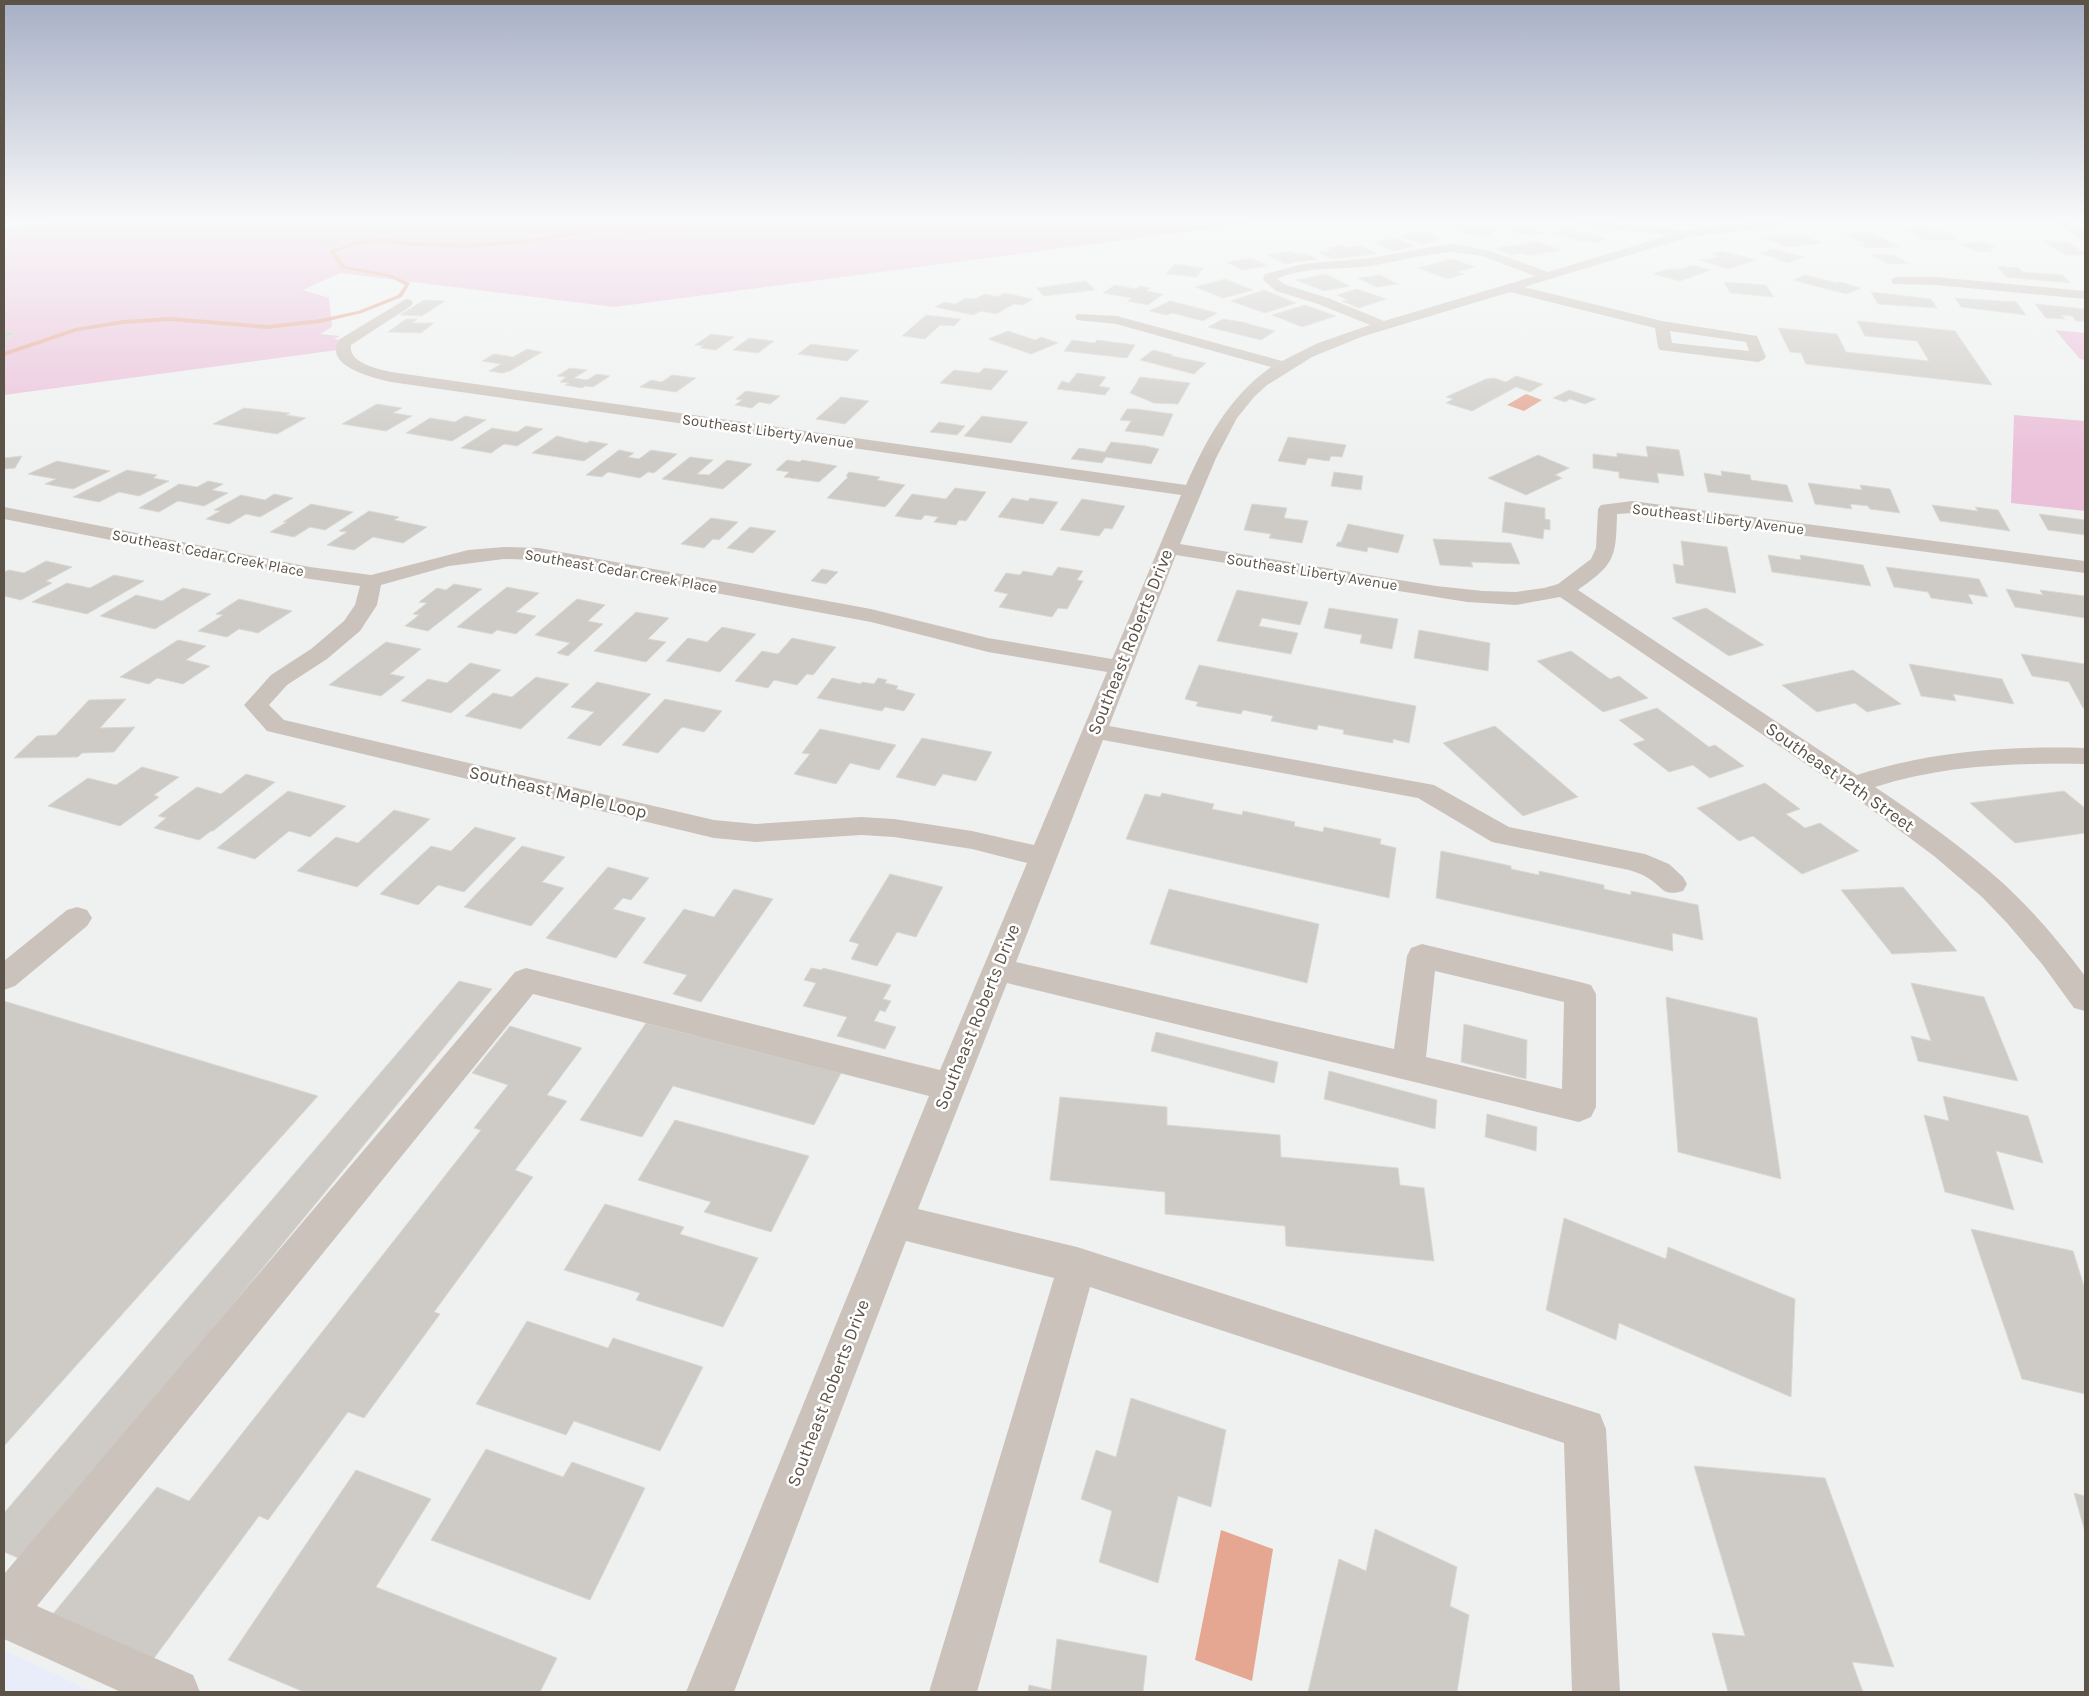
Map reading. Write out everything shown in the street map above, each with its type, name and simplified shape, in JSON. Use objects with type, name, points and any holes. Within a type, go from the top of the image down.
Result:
[{"type":"street","points":[[1323,301],[1384,326]]},
{"type":"street","name":"Southeast Roberts Drive","points":[[710,1692],[736,1632],[894,1220],[950,1088],[1168,548],[1212,447],[1237,406],[1263,381],[1284,366],[1334,342],[1465,301]]},
{"type":"street","points":[[1563,301],[1662,325],[1752,339],[1758,357],[1665,347],[1662,325]]},
{"type":"street","name":"Southeast Liberty Avenue","points":[[406,303],[345,342],[343,352],[349,360],[359,368],[391,377],[1192,491]]},
{"type":"street","points":[[1082,317],[1117,320],[1284,366]]},
{"type":"street","name":"Southeast Liberty Avenue","points":[[1168,548],[1472,596],[1508,598],[1536,596],[1563,589],[1587,573],[1602,558],[1606,542],[1608,509],[1632,507],[2085,567]]},
{"type":"street","name":"Southeast Cedar Creek Place","points":[[4,513],[310,573],[371,581],[468,556],[504,553],[539,554],[871,616],[988,645],[1120,667]]},
{"type":"street","name":"Southeast Maple Loop","points":[[371,581],[366,605],[352,626],[319,654],[279,680],[256,704],[276,726],[714,829],[756,833],[861,826],[894,828],[972,840],[1043,857]]},
{"type":"street","name":"Southeast 12th Street","points":[[1563,589],[1854,785],[1955,858],[1993,891],[2029,928],[2085,999]]},
{"type":"street","points":[[1094,731],[1425,791],[1502,834],[1636,861],[1659,871],[1673,884]]},
{"type":"street","points":[[1854,785],[1886,774],[1958,759],[2007,756],[2085,756]]},
{"type":"street","points":[[4,978],[77,918]]},
{"type":"street","points":[[997,969],[1579,1107],[1580,994],[1422,956],[1408,1066]]},
{"type":"street","points":[[4,1610],[526,980],[950,1088]]},
{"type":"street","points":[[894,1220],[1077,1265],[1585,1429],[1596,1692]]},
{"type":"street","points":[[953,1692],[1077,1265]]},
{"type":"street","points":[[4,1615],[176,1692]]},
{"type":"shaded area","points":[[4,301],[329,301],[332,327],[320,334],[340,336],[334,339],[346,341],[345,349],[4,395]]},
{"type":"shaded area","points":[[567,301],[659,301],[614,307]]},
{"type":"shaded area","points":[[2055,330],[2085,333],[2085,360],[2080,359]]},
{"type":"shaded area","points":[[1526,394],[1542,400],[1524,411],[1507,405]]},
{"type":"shaded area","points":[[2014,415],[2085,421],[2085,511],[2011,503]]},
{"type":"shaded area","points":[[1221,1530],[1273,1549],[1252,1681],[1195,1660]]},
{"type":"shaded area","points":[[4,1650],[93,1692],[4,1692]]},
{"type":"building","points":[[422,301],[445,301],[422,316],[400,315]]},
{"type":"building","points":[[960,301],[1029,301],[1023,305],[1014,304],[996,314],[981,311],[973,315],[935,307],[945,302],[955,304]]},
{"type":"building","points":[[1129,301],[1153,301],[1148,305]]},
{"type":"building","points":[[1171,301],[1217,313],[1203,321],[1172,313],[1167,315],[1149,311]]},
{"type":"building","points":[[1231,301],[1291,301],[1296,303],[1265,313]]},
{"type":"building","points":[[1342,301],[1380,301],[1359,308]]},
{"type":"building","points":[[1876,301],[1932,301],[1937,308],[1878,304]]},
{"type":"building","points":[[1957,301],[2016,302],[2026,315],[1961,307]]},
{"type":"building","points":[[2035,304],[2085,309],[2085,321],[2076,321],[2072,316],[2061,315],[2065,319],[2046,318]]},
{"type":"building","points":[[1305,305],[1336,316],[1302,327],[1272,315]]},
{"type":"building","points":[[926,315],[961,319],[954,326],[940,325],[925,339],[902,336]]},
{"type":"building","points":[[406,319],[417,319],[412,323],[434,323],[421,333],[388,332]]},
{"type":"building","points":[[1223,319],[1275,331],[1261,340],[1208,327]]},
{"type":"building","points":[[1857,321],[1955,331],[1992,385],[1806,364],[1801,353],[1790,352],[1778,328],[1837,334],[1846,352],[1929,361],[1917,341],[1865,336]]},
{"type":"building","points":[[4,331],[18,333],[5,338],[11,339],[4,342]]},
{"type":"building","points":[[1008,331],[1035,340],[1041,337],[1058,343],[1031,354],[988,339]]},
{"type":"building","points":[[711,334],[734,337],[716,350],[700,348],[703,346],[695,345]]},
{"type":"building","points":[[749,338],[774,341],[758,353],[733,350]]},
{"type":"building","points":[[1072,340],[1095,343],[1097,340],[1135,345],[1127,358],[1064,351]]},
{"type":"building","points":[[811,344],[859,350],[847,361],[798,354]]},
{"type":"building","points":[[527,349],[542,352],[510,371],[502,373],[489,371],[501,364],[482,361],[494,354],[513,357]]},
{"type":"building","points":[[1153,350],[1173,355],[1171,356],[1206,363],[1194,374],[1140,360]]},
{"type":"building","points":[[570,368],[587,370],[574,378],[587,380],[597,374],[610,376],[593,387],[585,386],[582,388],[565,385],[569,383],[560,382],[566,377],[557,376]]},
{"type":"building","points":[[984,368],[1008,371],[991,390],[940,383],[954,370],[979,373]]},
{"type":"building","points":[[1077,373],[1106,377],[1099,386],[1110,388],[1105,395],[1057,389],[1062,381],[1069,383]]},
{"type":"building","points":[[672,375],[696,378],[676,392],[640,387],[651,380],[662,382]]},
{"type":"building","points":[[1516,376],[1543,384],[1530,392],[1516,387],[1472,411],[1446,403],[1453,399],[1446,397],[1486,379],[1494,378],[1506,382]]},
{"type":"building","points":[[1140,377],[1190,383],[1178,404],[1154,403],[1130,393]]},
{"type":"building","points":[[1569,390],[1596,399],[1585,404],[1570,399],[1565,402],[1553,398]]},
{"type":"building","points":[[746,391],[780,396],[770,404],[759,402],[752,408],[735,405],[742,400],[736,399]]},
{"type":"building","points":[[841,397],[869,401],[845,424],[816,419]]},
{"type":"building","points":[[377,404],[402,408],[393,413],[412,416],[386,431],[342,424]]},
{"type":"building","points":[[244,408],[290,413],[286,415],[306,418],[277,434],[213,424]]},
{"type":"building","points":[[1127,409],[1173,414],[1163,436],[1125,431],[1131,421],[1120,420]]},
{"type":"building","points":[[465,416],[486,420],[452,441],[406,433],[430,418],[455,422]]},
{"type":"building","points":[[982,416],[1028,422],[1011,443],[964,436]]},
{"type":"building","points":[[939,422],[965,426],[957,435],[930,432]]},
{"type":"building","points":[[526,426],[543,429],[517,446],[504,444],[491,453],[461,448],[492,428],[517,432]]},
{"type":"building","points":[[557,436],[587,443],[590,441],[608,444],[584,461],[532,453]]},
{"type":"building","points":[[1288,437],[1346,445],[1342,457],[1331,456],[1329,461],[1308,458],[1305,465],[1278,461]]},
{"type":"building","points":[[1111,442],[1159,449],[1151,464],[1106,457],[1102,463],[1071,459],[1079,448],[1105,452]]},
{"type":"building","points":[[1646,446],[1679,450],[1684,476],[1657,473],[1659,483],[1619,478],[1619,472],[1593,468],[1593,454],[1617,457],[1617,453],[1648,457]]},
{"type":"building","points":[[619,450],[634,453],[628,457],[639,459],[651,450],[677,454],[654,473],[648,472],[640,478],[608,472],[602,477],[586,475]]},
{"type":"building","points":[[1538,455],[1569,468],[1555,475],[1562,478],[1526,495],[1488,478]]},
{"type":"building","points":[[22,456],[15,468],[4,469],[4,458]]},
{"type":"building","points":[[690,457],[713,460],[697,474],[709,475],[727,460],[752,464],[723,489],[662,479]]},
{"type":"building","points":[[787,460],[800,462],[802,460],[837,466],[819,482],[784,477],[789,472],[776,470]]},
{"type":"building","points":[[57,461],[110,471],[73,489],[45,484],[56,479],[28,474]]},
{"type":"building","points":[[127,470],[157,475],[153,478],[169,481],[139,496],[119,492],[99,502],[73,497]]},
{"type":"building","points":[[1721,471],[1750,475],[1751,480],[1787,485],[1793,502],[1708,492],[1704,473],[1722,476]]},
{"type":"building","points":[[849,472],[880,477],[877,480],[905,485],[885,507],[827,498],[848,477],[846,476]]},
{"type":"building","points":[[1334,472],[1363,476],[1361,490],[1331,486]]},
{"type":"building","points":[[208,481],[223,484],[212,490],[228,493],[204,506],[178,501],[159,512],[139,508],[179,484],[197,487]]},
{"type":"building","points":[[1808,483],[1862,490],[1860,485],[1890,489],[1900,513],[1850,504],[1852,509],[1815,504]]},
{"type":"building","points":[[955,488],[986,492],[966,521],[959,520],[956,525],[934,522],[938,517],[925,515],[921,520],[895,516],[912,494],[946,499]]},
{"type":"building","points":[[274,494],[293,498],[260,517],[246,514],[229,524],[206,519],[220,511],[214,510],[241,495],[265,500]]},
{"type":"building","points":[[1012,498],[1028,501],[1030,498],[1058,502],[1043,524],[998,517]]},
{"type":"building","points":[[1082,499],[1125,506],[1112,529],[1105,528],[1099,536],[1060,530]]},
{"type":"building","points":[[1505,502],[1545,508],[1545,519],[1550,520],[1550,530],[1544,529],[1543,539],[1502,532]]},
{"type":"building","points":[[311,504],[353,512],[325,530],[310,527],[294,537],[270,532],[287,522],[283,522]]},
{"type":"building","points":[[1252,504],[1287,508],[1284,518],[1308,521],[1302,543],[1269,538],[1271,534],[1244,530]]},
{"type":"building","points":[[1932,505],[1978,511],[1975,507],[1998,510],[2010,531],[1940,521]]},
{"type":"building","points":[[369,511],[399,517],[394,520],[427,527],[403,543],[373,537],[354,550],[327,545],[347,532],[339,531]]},
{"type":"building","points":[[2039,514],[2085,520],[2085,535],[2048,530]]},
{"type":"building","points":[[711,518],[738,522],[719,540],[713,539],[704,548],[681,544]]},
{"type":"building","points":[[1348,524],[1404,535],[1398,553],[1368,547],[1367,552],[1336,546],[1338,542],[1341,542]]},
{"type":"building","points":[[750,527],[776,531],[753,553],[727,548]]},
{"type":"building","points":[[1433,539],[1511,543],[1520,564],[1471,562],[1473,567],[1440,565]]},
{"type":"building","points":[[1681,541],[1727,547],[1736,593],[1676,583],[1673,564],[1684,566]]},
{"type":"building","points":[[1768,555],[1801,560],[1800,555],[1863,565],[1871,586],[1772,572]]},
{"type":"building","points":[[46,561],[72,567],[46,581],[52,583],[21,600],[4,596],[4,572],[9,570],[24,573]]},
{"type":"building","points":[[1058,567],[1083,571],[1077,580],[1083,581],[1067,609],[1058,608],[1052,617],[999,607],[1008,594],[994,591],[1006,573],[1020,575],[1023,571],[1052,576]]},
{"type":"building","points":[[1886,567],[1979,579],[1988,597],[1968,594],[1973,604],[1931,598],[1928,592],[1894,587]]},
{"type":"building","points":[[822,569],[838,572],[826,584],[811,581]]},
{"type":"building","points":[[114,575],[144,581],[87,614],[32,602],[67,583],[90,588]]},
{"type":"building","points":[[454,584],[482,589],[428,631],[405,626],[419,615],[413,614],[427,603],[419,602],[437,588],[446,590]]},
{"type":"building","points":[[507,587],[539,593],[516,612],[536,616],[516,634],[497,630],[492,634],[457,627]]},
{"type":"building","points":[[183,588],[211,594],[155,629],[100,616],[136,595],[162,601]]},
{"type":"building","points":[[2006,589],[2043,595],[2040,590],[2085,596],[2085,618],[2015,607]]},
{"type":"building","points":[[1237,590],[1308,602],[1300,625],[1262,618],[1259,626],[1298,633],[1291,654],[1217,641]]},
{"type":"building","points":[[239,599],[292,611],[258,633],[239,629],[227,637],[198,631],[223,615],[216,614]]},
{"type":"building","points":[[577,599],[605,605],[588,621],[603,624],[568,656],[557,653],[570,643],[535,635]]},
{"type":"building","points":[[1329,608],[1398,619],[1392,649],[1360,643],[1362,635],[1324,628]]},
{"type":"building","points":[[1706,608],[1764,645],[1729,656],[1672,618]]},
{"type":"building","points":[[636,612],[669,618],[648,639],[666,642],[646,662],[594,651]]},
{"type":"building","points":[[722,627],[756,634],[720,672],[666,661],[688,638],[707,642]]},
{"type":"building","points":[[1419,630],[1490,643],[1488,671],[1414,658]]},
{"type":"building","points":[[792,638],[836,647],[813,675],[807,674],[797,685],[774,680],[768,688],[735,681],[762,651],[778,654]]},
{"type":"building","points":[[178,640],[206,646],[186,660],[210,666],[183,684],[157,678],[149,684],[120,677]]},
{"type":"building","points":[[386,642],[421,649],[390,674],[405,677],[381,696],[329,685]]},
{"type":"building","points":[[1571,651],[1610,679],[1619,676],[1648,698],[1603,712],[1537,661]]},
{"type":"building","points":[[2021,654],[2085,664],[2085,708],[2083,708],[2069,682],[2032,676]]},
{"type":"building","points":[[470,663],[501,670],[451,713],[401,701],[428,679],[447,683]]},
{"type":"building","points":[[1909,664],[2002,679],[2014,704],[1953,694],[1956,701],[1921,696]]},
{"type":"building","points":[[1199,665],[1416,706],[1409,743],[1393,739],[1393,743],[1343,734],[1344,730],[1318,725],[1317,730],[1271,721],[1273,716],[1243,710],[1241,714],[1196,706],[1198,702],[1185,699]]},
{"type":"building","points":[[1853,670],[1901,704],[1867,712],[1855,703],[1817,712],[1782,685]]},
{"type":"building","points":[[536,677],[569,684],[521,729],[465,716],[493,693],[512,697]]},
{"type":"building","points":[[832,678],[861,684],[862,682],[874,684],[878,678],[887,680],[885,683],[898,686],[896,689],[915,694],[904,711],[885,707],[882,711],[817,698]]},
{"type":"building","points":[[597,682],[651,694],[600,746],[567,738],[594,712],[571,707]]},
{"type":"building","points":[[126,699],[100,728],[135,727],[114,752],[82,753],[78,757],[14,758],[37,736],[56,735],[89,700]]},
{"type":"building","points":[[665,699],[722,711],[704,732],[682,727],[658,753],[622,745]]},
{"type":"building","points":[[1657,708],[1709,747],[1715,745],[1744,766],[1710,778],[1693,765],[1669,772],[1633,744],[1645,740],[1619,720]]},
{"type":"building","points":[[1495,726],[1578,797],[1523,816],[1443,743]]},
{"type":"building","points":[[820,729],[896,745],[879,770],[850,763],[836,784],[794,774],[810,754],[802,753]]},
{"type":"building","points":[[922,738],[992,752],[976,781],[943,774],[935,786],[896,777]]},
{"type":"building","points":[[142,767],[179,777],[154,795],[159,797],[120,826],[48,806],[88,778],[116,785]]},
{"type":"building","points":[[246,774],[275,782],[199,840],[154,828],[166,818],[158,816],[197,787],[221,794]]},
{"type":"building","points":[[1765,783],[1800,809],[1786,814],[1805,828],[1820,823],[1859,851],[1802,874],[1753,836],[1739,841],[1697,808]]},
{"type":"building","points":[[288,791],[346,806],[310,837],[289,831],[255,859],[217,848]]},
{"type":"building","points":[[2064,791],[2085,808],[2085,833],[2015,843],[1970,803]]},
{"type":"building","points":[[1162,793],[1214,804],[1212,809],[1242,815],[1243,811],[1295,822],[1294,826],[1323,832],[1324,827],[1381,839],[1380,844],[1396,848],[1389,898],[1126,839],[1145,794],[1160,797]]},
{"type":"building","points":[[394,810],[430,819],[357,887],[297,871],[336,837],[358,843]]},
{"type":"building","points":[[475,827],[516,838],[464,892],[438,885],[418,905],[380,894],[431,846],[451,851]]},
{"type":"building","points":[[522,846],[565,857],[542,882],[564,888],[531,926],[464,907]]},
{"type":"building","points":[[1441,851],[1511,866],[1511,869],[1539,875],[1539,871],[1604,885],[1604,889],[1631,895],[1631,891],[1698,905],[1703,940],[1672,933],[1673,951],[1436,898]]},
{"type":"building","points":[[608,867],[649,878],[631,900],[623,898],[613,909],[646,918],[616,958],[546,938]]},
{"type":"building","points":[[890,874],[943,887],[916,937],[897,932],[877,966],[851,959],[859,944],[849,941]]},
{"type":"building","points":[[1903,887],[1957,951],[1892,954],[1841,890]]},
{"type":"building","points":[[734,889],[773,899],[701,1002],[673,994],[687,975],[643,963],[684,909],[714,917]]},
{"type":"building","points":[[1169,889],[1319,924],[1307,983],[1150,944]]},
{"type":"building","points":[[811,968],[822,970],[823,968],[891,985],[883,999],[891,1001],[885,1012],[880,1010],[874,1021],[896,1027],[885,1049],[837,1036],[847,1017],[803,1006],[816,983],[804,980]]},
{"type":"building","points":[[459,981],[492,989],[23,1560],[4,1552],[4,1513]]},
{"type":"building","points":[[1911,983],[1984,997],[2018,1081],[1918,1061],[1911,1036],[1931,1041]]},
{"type":"building","points":[[1666,997],[1757,1018],[1781,1179],[1678,1152]]},
{"type":"building","points":[[4,1001],[318,1096],[4,1446]]},
{"type":"building","points":[[646,1023],[841,1073],[814,1125],[673,1086],[642,1137],[580,1120]]},
{"type":"building","points":[[1464,1024],[1527,1040],[1526,1079],[1461,1062]]},
{"type":"building","points":[[510,1026],[582,1048],[547,1095],[567,1101],[515,1170],[533,1177],[434,1312],[440,1314],[364,1418],[348,1412],[268,1520],[259,1516],[146,1669],[48,1620],[157,1487],[189,1501],[481,1130],[474,1128],[508,1085],[472,1073]]},
{"type":"building","points":[[1156,1032],[1278,1062],[1274,1083],[1151,1051]]},
{"type":"building","points":[[1329,1071],[1437,1100],[1435,1129],[1324,1099]]},
{"type":"building","points":[[1943,1096],[2028,1116],[2043,1163],[1996,1151],[2014,1210],[1945,1192],[1924,1115],[1949,1121]]},
{"type":"building","points":[[1060,1097],[1167,1107],[1167,1125],[1280,1135],[1281,1157],[1398,1168],[1400,1185],[1424,1188],[1434,1261],[1286,1246],[1285,1226],[1165,1214],[1165,1192],[1050,1180]]},
{"type":"building","points":[[1487,1114],[1537,1127],[1536,1151],[1485,1137]]},
{"type":"building","points":[[675,1120],[809,1156],[771,1232],[704,1212],[711,1202],[638,1180]]},
{"type":"building","points":[[605,1204],[684,1227],[680,1234],[758,1258],[723,1327],[636,1300],[640,1293],[564,1270]]},
{"type":"building","points":[[1564,1218],[1666,1259],[1668,1247],[1795,1299],[1791,1397],[1619,1323],[1616,1340],[1546,1310]]},
{"type":"building","points":[[1971,1229],[2073,1251],[2085,1289],[2085,1394],[2022,1379]]},
{"type":"building","points":[[527,1321],[608,1348],[613,1338],[703,1367],[660,1451],[574,1421],[566,1435],[476,1404]]},
{"type":"building","points":[[1131,1398],[1226,1430],[1211,1507],[1178,1496],[1158,1583],[1099,1562],[1112,1511],[1081,1499],[1096,1450],[1116,1457]]},
{"type":"building","points":[[486,1449],[563,1477],[572,1462],[645,1488],[590,1600],[431,1540]]},
{"type":"building","points":[[1694,1466],[1825,1478],[1894,1667],[1852,1662],[1863,1692],[1728,1692],[1712,1633],[1745,1636]]},
{"type":"building","points":[[356,1470],[431,1499],[376,1587],[557,1658],[540,1692],[304,1692],[228,1660]]},
{"type":"building","points":[[2074,1493],[2085,1496],[2085,1532]]},
{"type":"building","points":[[1375,1529],[1457,1567],[1450,1606],[1469,1615],[1457,1692],[1308,1692],[1339,1559],[1366,1571]]},
{"type":"building","points":[[1057,1639],[1147,1656],[1143,1692],[1028,1692],[1029,1685],[1051,1690]]},
{"type":"waterway","points":[[4,354],[77,329],[123,322],[170,319],[267,327],[320,321],[360,312],[387,301]]}]
